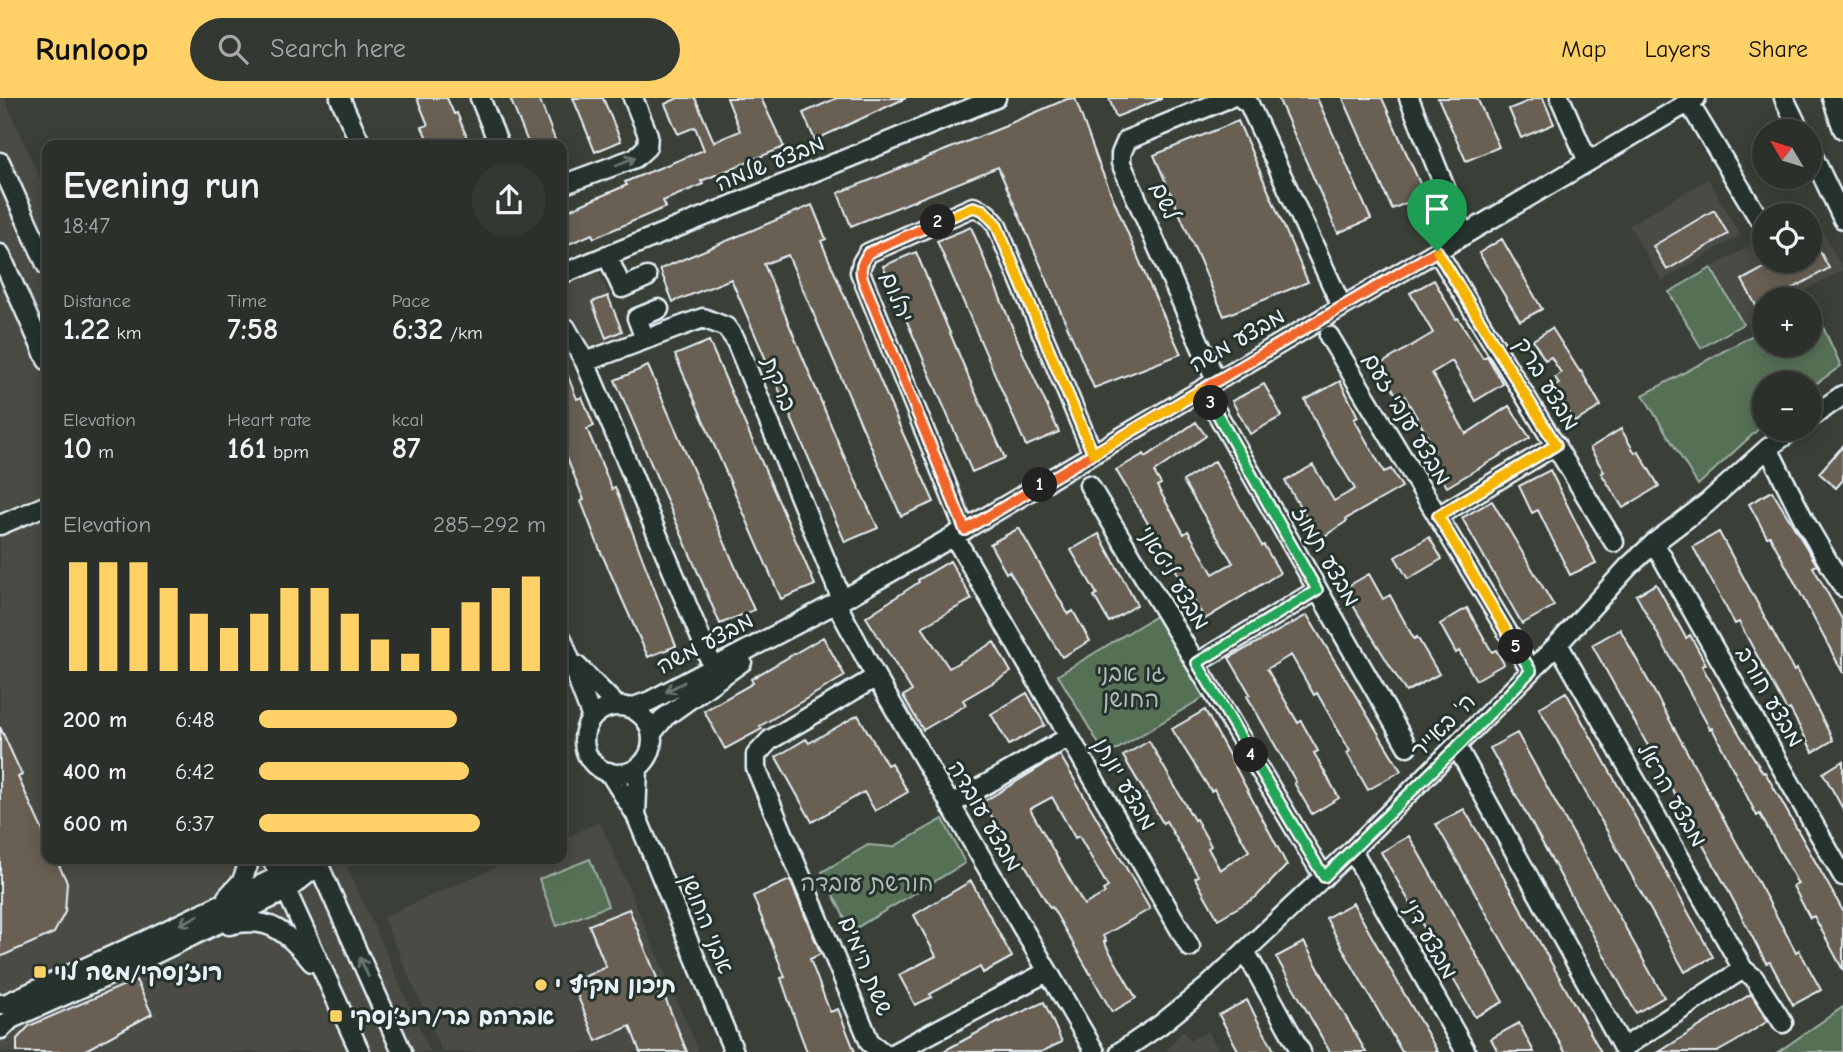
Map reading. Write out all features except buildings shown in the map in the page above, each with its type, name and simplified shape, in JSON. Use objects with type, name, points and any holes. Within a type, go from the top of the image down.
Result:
[{"type":"street","points":[[340,98],[361,140]]},
{"type":"street","points":[[351,98],[362,140]]},
{"type":"street","points":[[480,98],[497,140]]},
{"type":"street","points":[[567,183],[635,158],[647,147],[648,135],[633,98]]},
{"type":"street","name":"מבצע שלמה","points":[[567,272],[996,98]]},
{"type":"street","name":"לשם","points":[[1209,385],[1121,163],[1121,154],[1127,141],[1228,98]]},
{"type":"street","points":[[1241,98],[1250,104],[1342,307]]},
{"type":"street","points":[[1409,98],[1464,235]]},
{"type":"street","points":[[1560,98],[1588,162]]},
{"type":"street","points":[[1784,98],[1794,119]]},
{"type":"street","points":[[1832,98],[1843,128]]},
{"type":"street","points":[[1693,100],[1752,206]]},
{"type":"street","name":"מבצע משה","points":[[624,707],[713,667],[839,601],[959,533],[1693,100]]},
{"type":"street","points":[[0,162],[42,255]]},
{"type":"street","points":[[1822,169],[1837,192],[1843,219]]},
{"type":"street","name":"יהלום","points":[[959,533],[860,272],[868,253],[973,207],[990,216],[996,224],[1093,454]]},
{"type":"street","name":"מבצע ברק","points":[[1437,251],[1614,542]]},
{"type":"street","points":[[0,254],[42,348]]},
{"type":"street","points":[[607,255],[622,288],[647,277]]},
{"type":"street","points":[[645,339],[637,318],[660,309]]},
{"type":"street","name":"ברקת","points":[[585,362],[703,318],[726,327],[734,339],[839,601]]},
{"type":"street","points":[[567,330],[585,362],[713,667]]},
{"type":"street","name":"מבצע ענבי זעם","points":[[1329,337],[1531,671]]},
{"type":"street","name":"מבצע תמוז","points":[[1209,385],[1317,590],[1407,746]]},
{"type":"street","points":[[1822,410],[1843,395]]},
{"type":"street","name":"ה' באייר","points":[[1120,1052],[1160,1025],[1245,951],[1457,747],[1558,644],[1629,566],[1778,441]]},
{"type":"street","points":[[1438,516],[1556,445]]},
{"type":"street","points":[[1768,448],[1805,522],[1843,587]]},
{"type":"street","name":"מבצע ליטאני","points":[[1089,485],[1324,877]]},
{"type":"street","points":[[0,525],[42,507]]},
{"type":"street","name":"מבצע יונתן","points":[[959,533],[1069,737],[1190,947]]},
{"type":"street","name":"מבצע חורב","points":[[1654,543],[1843,876]]},
{"type":"street","points":[[1197,663],[1317,590]]},
{"type":"street","name":"מבצע עובדה","points":[[839,601],[876,677],[1095,1052]]},
{"type":"street","name":"מבצע משה","points":[[652,733],[665,717],[800,620]]},
{"type":"street","name":"מבצע הראל","points":[[1558,644],[1744,970],[1754,978],[1783,1023]]},
{"type":"street","points":[[567,652],[592,718]]},
{"type":"street","points":[[569,657],[624,707],[641,714],[652,733],[649,753],[638,768],[629,772],[609,772],[591,760],[586,750],[587,728],[599,712],[624,707]]},
{"type":"street","name":"ששת הימים","points":[[876,677],[770,740],[756,755],[756,768],[870,1043],[882,1052]]},
{"type":"street","points":[[950,804],[1069,737]]},
{"type":"street","points":[[1457,747],[1623,1050],[1744,970]]},
{"type":"street","name":"אבני החושן","points":[[636,815],[638,768]]},
{"type":"street","name":"אבני החושן","points":[[609,772],[636,815],[734,1052]]},
{"type":"street","name":"מבצע דני","points":[[1352,850],[1466,1052]]},
{"type":"street","points":[[215,908],[233,893],[242,881],[248,864]]},
{"type":"street","points":[[274,864],[360,1052]]},
{"type":"street","points":[[1,1029],[11,1019],[199,933],[314,864]]},
{"type":"street","points":[[318,864],[402,1052]]},
{"type":"street","points":[[0,1004],[215,908],[283,883]]},
{"type":"street","points":[[199,933],[248,921],[266,923],[293,939],[326,978]]},
{"type":"street","points":[[1245,951],[1301,1052]]},
{"type":"street","points":[[896,1052],[1047,972]]},
{"type":"street","points":[[0,1022],[0,1035]]},
{"type":"shaded area","points":[[0,98],[4,98],[42,184],[42,864],[346,864],[430,1052],[0,1052]]},
{"type":"shaded area","points":[[1708,179],[1740,235],[1662,281],[1629,225]]},
{"type":"shaded area","points":[[1822,230],[1843,270],[1811,287],[1752,287],[1752,319],[1743,324],[1711,268],[1752,245],[1752,273],[1822,273]]},
{"type":"shaded area","points":[[599,272],[626,338],[586,354],[567,306],[567,284]]},
{"type":"shaded area","name":"תיכון מקיף י","points":[[600,822],[699,1052],[442,1052],[383,917],[504,864],[567,864],[567,837]]},
{"type":"shaded area","points":[[1183,1030],[1190,1041],[1208,1031],[1219,1052],[1166,1052]]},
{"type":"green space","points":[[1711,268],[1743,324],[1701,348],[1669,292]]},
{"type":"green space","points":[[1822,325],[1841,366],[1822,379],[1822,371],[1752,371],[1752,435],[1698,485],[1643,395],[1752,336],[1752,357],[1822,357]]},
{"type":"green space","name":"גו אבני החושן","points":[[1156,616],[1204,697],[1106,756],[1058,675]]},
{"type":"green space","name":"חורשת עובדה","points":[[943,819],[965,863],[851,931],[822,872],[868,845],[893,847]]},
{"type":"green space","points":[[590,859],[608,906],[557,926],[539,879]]},
{"type":"green space","points":[[1843,1007],[1843,1052],[1778,1052]]},
{"type":"place","name":"רוז׳נסקי/משה לוי","points":[[40,972]]},
{"type":"place","name":"תיכון מקיף י","points":[[541,985]]},
{"type":"place","name":"אברהם בר/רוז׳נסקי","points":[[336,1016]]},
{"type":"route","points":[[1437,251],[1203,389],[1148,422],[974,524],[965,530],[860,272],[868,253],[973,207],[983,210],[996,224],[1093,454],[1203,389],[1317,590],[1197,663],[1324,877],[1531,671],[1438,516],[1556,445],[1437,251]]}]
